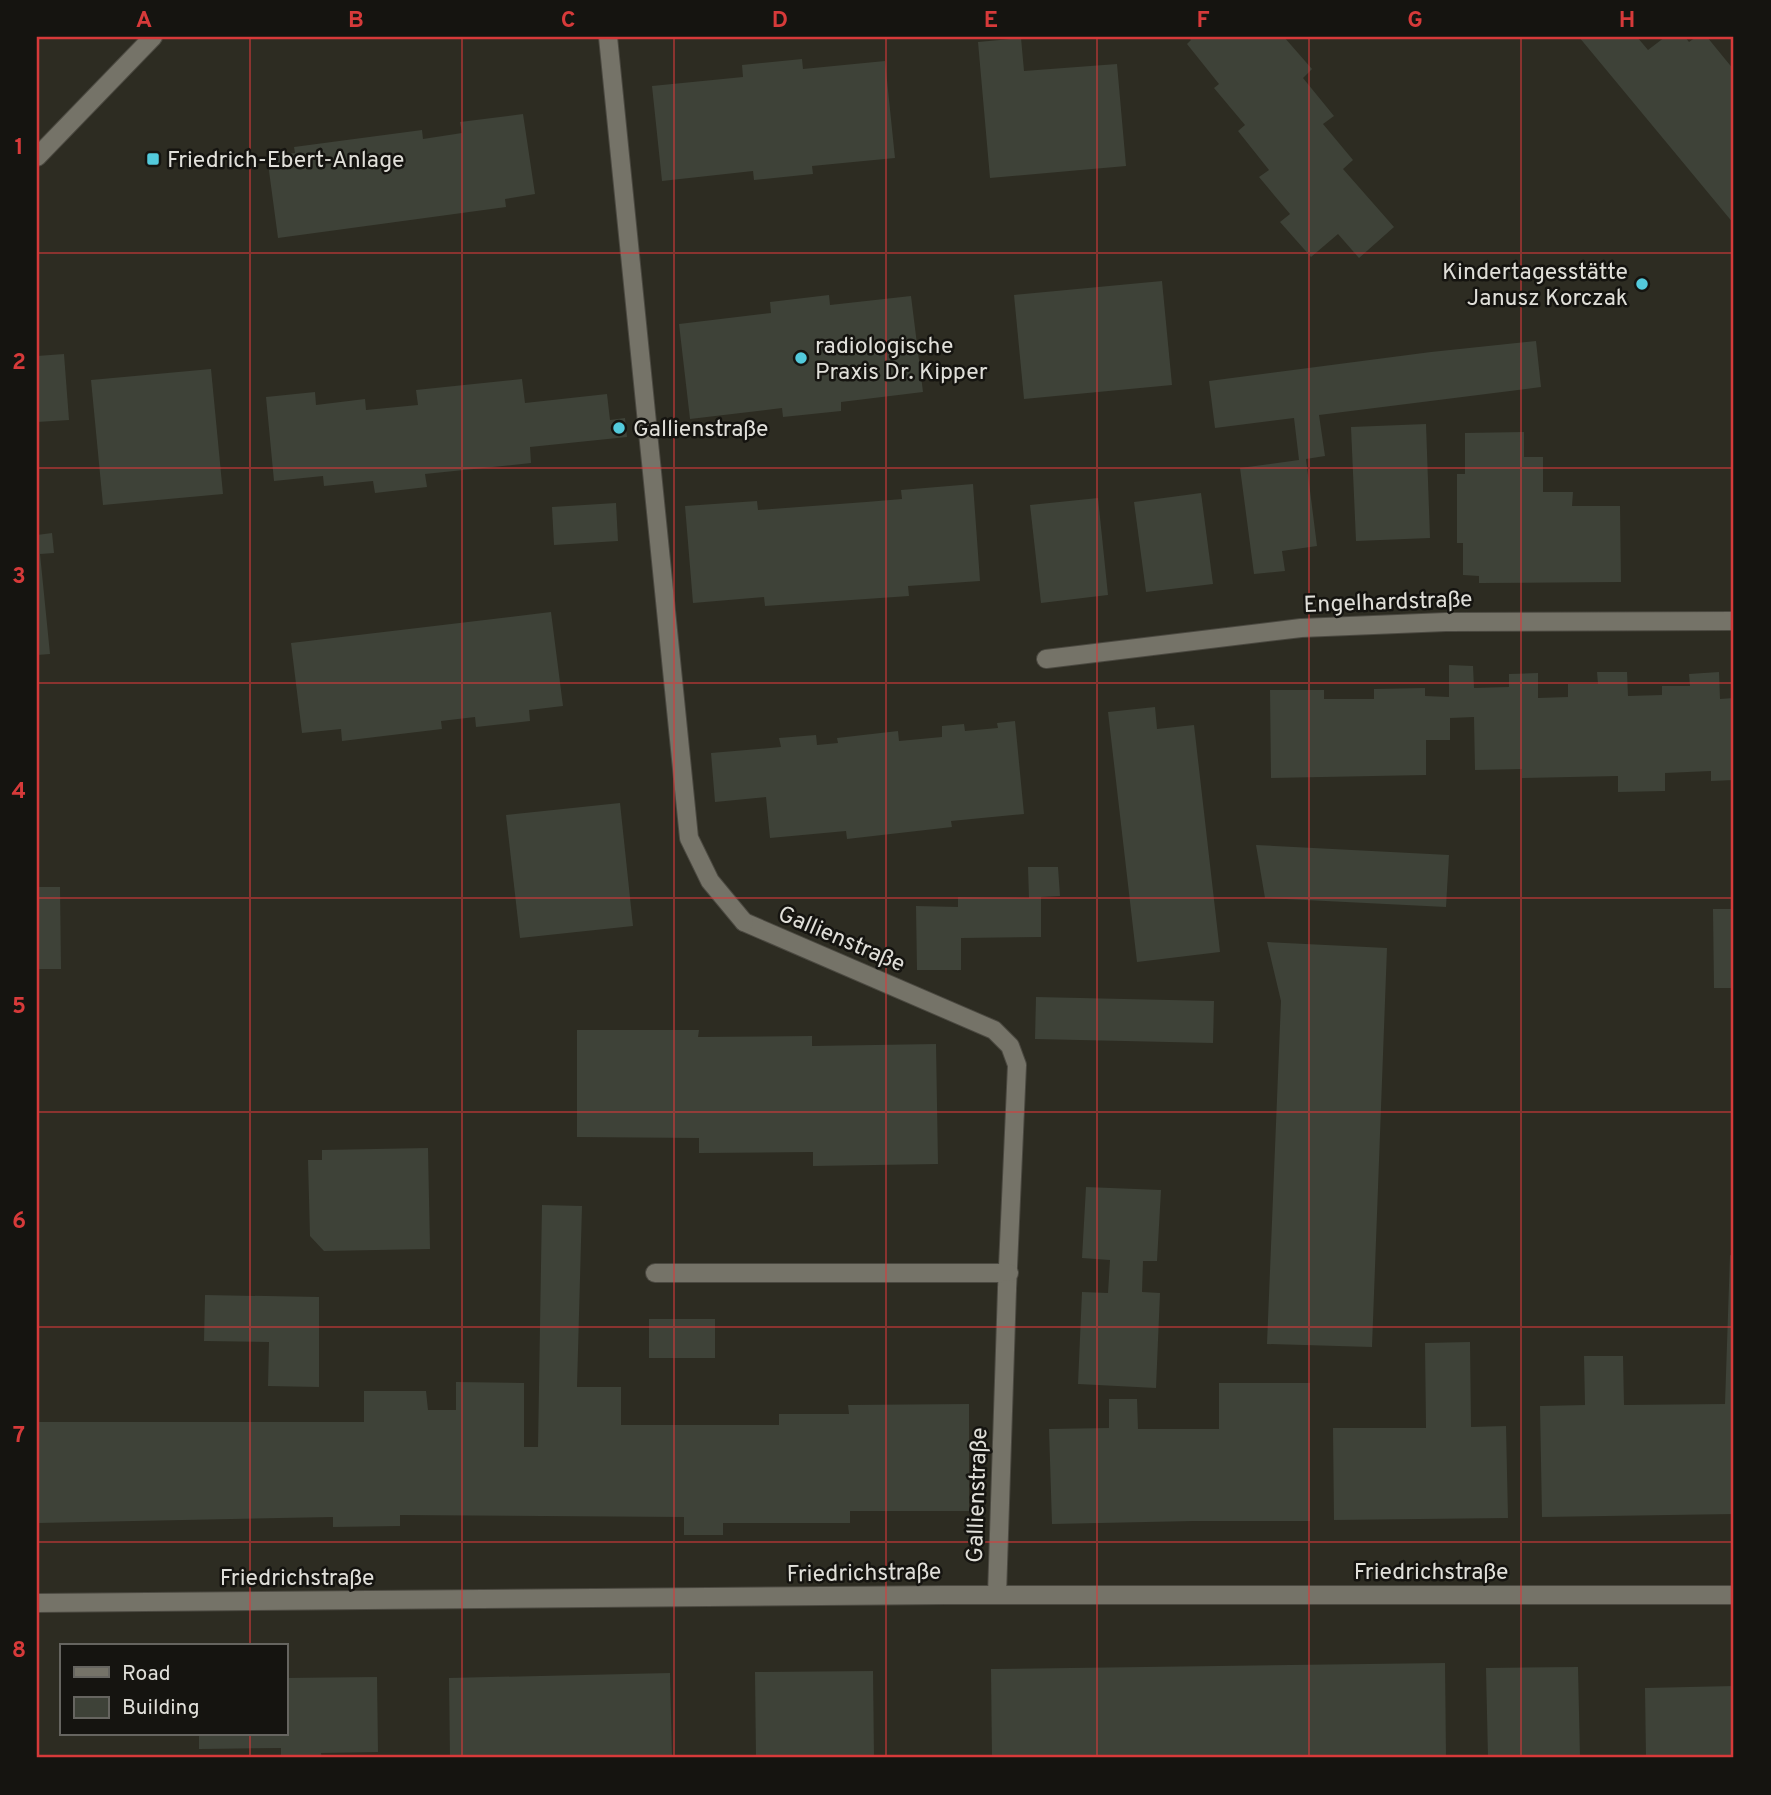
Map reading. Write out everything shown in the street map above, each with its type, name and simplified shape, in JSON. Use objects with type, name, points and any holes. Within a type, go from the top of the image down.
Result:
[{"type":"street","points":[[37,157],[153,37]]},
{"type":"street","name":"Gallienstraße","points":[[608,37],[689,838],[710,881],[744,922],[994,1030],[1010,1046],[1017,1065],[998,1595]]},
{"type":"street","name":"Engelhardstraße","points":[[1046,659],[1301,628],[1446,622],[1734,621]]},
{"type":"street","points":[[655,1273],[1008,1281]]},
{"type":"street","name":"Friedrichstraße","points":[[37,1603],[998,1595],[1734,1595]]},
{"type":"building","points":[[1188,37],[1284,37],[1312,69],[1303,78],[1334,116],[1323,124],[1353,160],[1343,169],[1394,227],[1359,258],[1338,234],[1311,257],[1280,222],[1290,214],[1259,177],[1269,170],[1238,131],[1245,125],[1214,88],[1219,84],[1187,44],[1191,40]]},
{"type":"building","points":[[1579,37],[1637,37],[1648,50],[1665,37],[1685,37],[1689,42],[1696,37],[1707,37],[1734,70],[1734,224]]},
{"type":"building","points":[[1021,38],[1024,71],[1117,64],[1126,166],[990,178],[978,42]]},
{"type":"building","points":[[802,59],[803,69],[885,61],[895,158],[812,166],[813,174],[754,180],[753,171],[662,181],[652,86],[743,77],[742,65]]},
{"type":"building","points":[[523,114],[535,194],[505,199],[506,207],[278,238],[267,156],[295,153],[294,147],[422,130],[423,139],[462,133],[460,122]]},
{"type":"building","points":[[1162,281],[1172,385],[1024,399],[1014,295]]},
{"type":"building","name":"radiologische Praxis Dr. Kipper","points":[[829,295],[830,305],[911,296],[923,392],[841,402],[841,411],[783,417],[782,408],[690,419],[679,324],[771,313],[770,302]]},
{"type":"building","points":[[1536,341],[1541,387],[1319,415],[1325,456],[1306,459],[1317,546],[1282,551],[1285,571],[1254,574],[1240,468],[1299,460],[1294,418],[1215,428],[1209,381]]},
{"type":"building","points":[[64,354],[69,420],[37,422],[37,356]]},
{"type":"building","points":[[211,369],[223,494],[103,505],[91,380]]},
{"type":"building","points":[[522,379],[525,403],[607,394],[610,420],[625,418],[627,437],[530,447],[531,463],[425,474],[427,487],[375,493],[373,481],[324,486],[323,476],[274,481],[266,397],[315,392],[316,405],[365,399],[366,410],[418,405],[416,390]]},
{"type":"building","points":[[1426,424],[1430,538],[1356,541],[1351,427]]},
{"type":"building","points":[[1524,432],[1524,457],[1543,457],[1543,492],[1573,492],[1572,506],[1620,506],[1621,582],[1479,583],[1479,576],[1463,575],[1463,543],[1457,543],[1457,474],[1465,474],[1465,433]]},
{"type":"building","points":[[973,484],[980,581],[908,586],[909,596],[765,606],[764,597],[693,603],[685,506],[757,501],[758,510],[866,502],[902,499],[901,490]]},
{"type":"building","points":[[1201,493],[1213,584],[1146,592],[1134,502]]},
{"type":"building","points":[[1098,498],[1108,595],[1041,603],[1030,505]]},
{"type":"building","points":[[616,503],[618,541],[554,545],[552,507]]},
{"type":"building","points":[[52,533],[54,553],[40,554],[50,654],[37,655],[37,535]]},
{"type":"building","points":[[551,612],[563,706],[529,710],[530,721],[476,727],[475,717],[441,721],[442,729],[342,741],[341,729],[302,733],[291,643]]},
{"type":"building","points":[[1449,665],[1473,666],[1474,688],[1509,687],[1509,674],[1538,673],[1538,698],[1568,697],[1568,684],[1598,684],[1597,672],[1627,672],[1628,696],[1662,695],[1662,686],[1690,686],[1689,674],[1719,672],[1720,699],[1734,698],[1734,780],[1711,781],[1711,771],[1665,773],[1665,791],[1618,792],[1618,776],[1522,778],[1522,769],[1475,770],[1474,717],[1450,718],[1450,740],[1426,740],[1426,775],[1271,778],[1270,690],[1324,690],[1324,699],[1374,699],[1374,689],[1425,688],[1425,696],[1449,697]]},
{"type":"building","points":[[1155,707],[1157,729],[1194,725],[1220,952],[1137,962],[1108,712]]},
{"type":"building","points":[[1015,721],[1024,814],[951,821],[952,827],[847,839],[846,831],[770,838],[766,797],[715,802],[711,753],[781,747],[779,738],[816,735],[817,745],[838,743],[837,738],[898,731],[899,741],[942,737],[942,726],[964,724],[965,731],[998,728],[997,723]]},
{"type":"building","points":[[620,803],[633,926],[520,938],[506,815]]},
{"type":"building","points":[[1256,845],[1449,855],[1446,907],[1265,898]]},
{"type":"building","points":[[1028,867],[1058,867],[1060,896],[1041,897],[1041,937],[961,938],[961,970],[917,970],[916,906],[958,907],[958,897],[1029,898]]},
{"type":"building","points":[[37,887],[60,887],[61,969],[37,969]]},
{"type":"building","points":[[1713,909],[1734,909],[1734,988],[1714,988]]},
{"type":"building","points":[[1267,942],[1387,948],[1372,1347],[1267,1344],[1281,1001]]},
{"type":"building","points":[[1036,997],[1214,1001],[1213,1043],[1035,1039]]},
{"type":"building","points":[[577,1030],[699,1030],[698,1037],[812,1036],[812,1046],[936,1044],[938,1164],[813,1166],[813,1152],[699,1153],[699,1138],[577,1137]]},
{"type":"building","points":[[428,1148],[430,1249],[324,1251],[310,1236],[308,1160],[322,1160],[322,1150]]},
{"type":"building","points":[[1086,1187],[1161,1190],[1157,1261],[1143,1261],[1142,1292],[1160,1293],[1156,1388],[1078,1384],[1082,1292],[1108,1293],[1110,1260],[1082,1258]]},
{"type":"building","points":[[542,1205],[582,1206],[577,1387],[621,1387],[621,1425],[779,1425],[779,1414],[849,1414],[848,1405],[969,1404],[969,1511],[850,1511],[850,1523],[723,1523],[723,1535],[684,1535],[684,1517],[400,1515],[400,1526],[333,1527],[333,1517],[38,1523],[38,1422],[364,1422],[364,1391],[426,1391],[428,1410],[456,1410],[456,1382],[524,1383],[524,1447],[538,1447]]},
{"type":"building","points":[[1730,1255],[1734,1256],[1734,1514],[1542,1517],[1540,1406],[1585,1405],[1584,1356],[1623,1356],[1624,1405],[1725,1404]]},
{"type":"building","points":[[205,1295],[319,1297],[319,1387],[268,1386],[269,1342],[204,1341]]},
{"type":"building","points":[[649,1319],[715,1319],[715,1358],[649,1358]]},
{"type":"building","points":[[1470,1342],[1471,1427],[1506,1426],[1508,1518],[1334,1520],[1333,1428],[1426,1428],[1425,1343]]},
{"type":"building","points":[[1219,1383],[1310,1383],[1310,1521],[1052,1524],[1049,1429],[1109,1428],[1109,1399],[1137,1399],[1138,1429],[1219,1429]]},
{"type":"building","points":[[1445,1663],[1446,1758],[992,1758],[991,1669]]},
{"type":"building","points":[[1578,1667],[1580,1758],[1488,1758],[1486,1668]]},
{"type":"building","points":[[873,1671],[874,1758],[756,1758],[755,1672]]},
{"type":"building","points":[[670,1673],[672,1758],[450,1758],[449,1678]]},
{"type":"building","points":[[377,1677],[378,1752],[321,1753],[322,1758],[281,1758],[281,1748],[199,1749],[199,1736],[287,1736],[287,1678]]},
{"type":"building","points":[[1734,1686],[1734,1758],[1646,1758],[1645,1688]]},
{"type":"place","name":"Friedrich-Ebert-Anlage","points":[[153,159]]},
{"type":"place","name":"Kindertagesstätte Janusz Korczak","points":[[1642,284]]},
{"type":"place","name":"radiologische Praxis Dr. Kipper","points":[[801,358]]},
{"type":"place","name":"Gallienstraße","points":[[619,428]]}]
